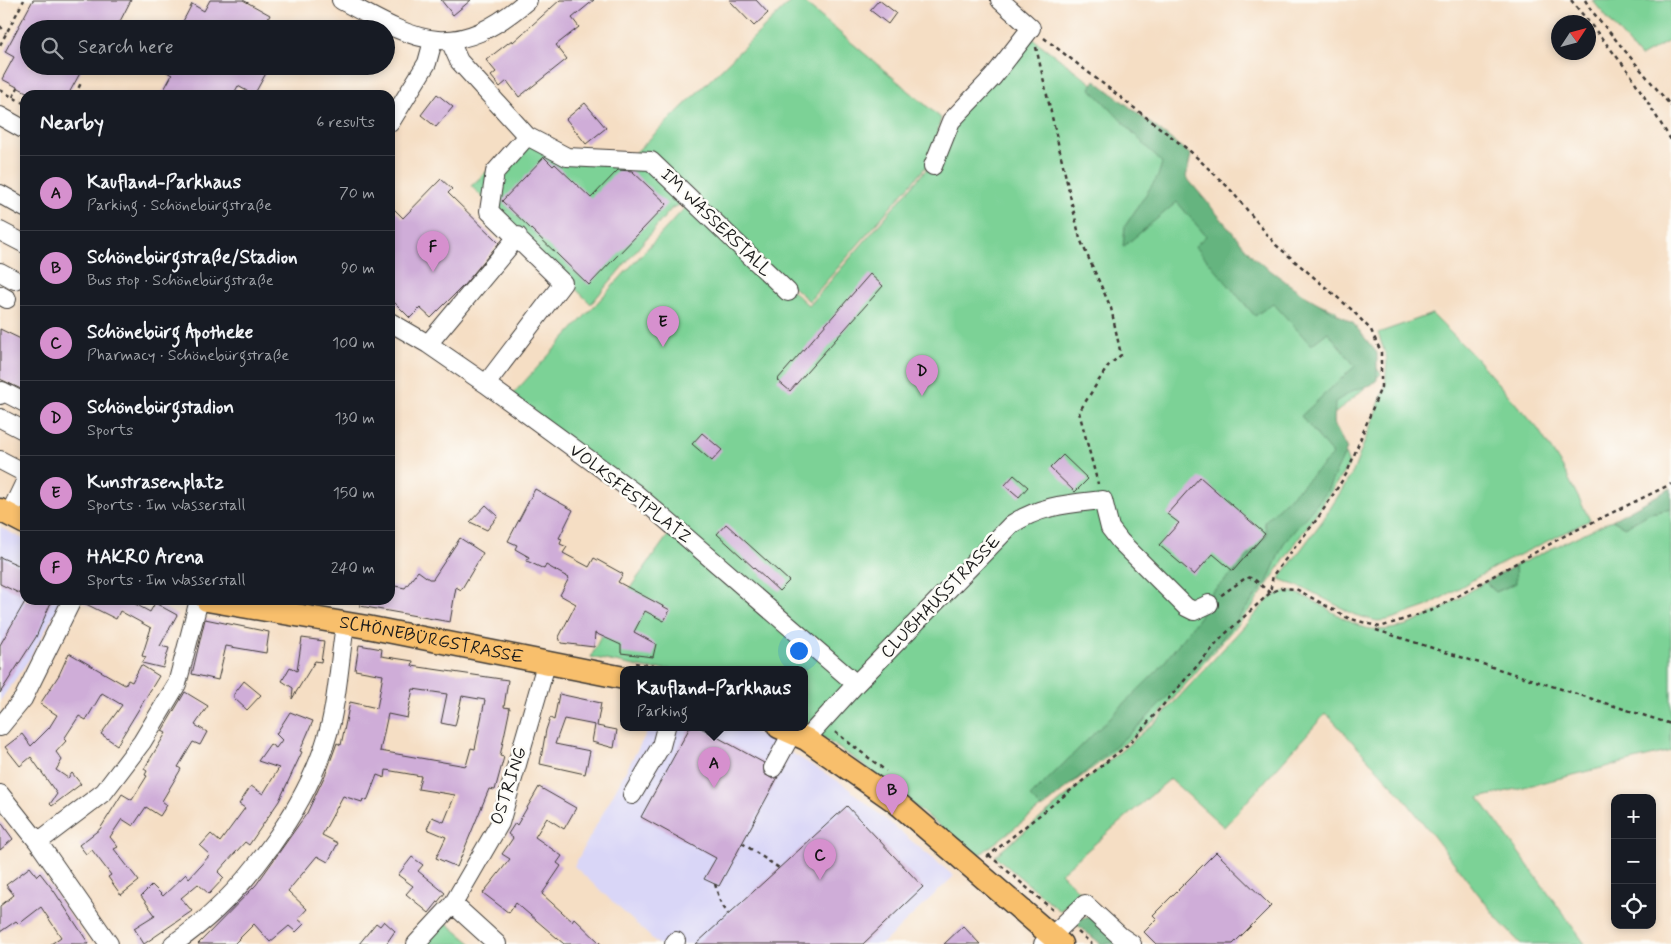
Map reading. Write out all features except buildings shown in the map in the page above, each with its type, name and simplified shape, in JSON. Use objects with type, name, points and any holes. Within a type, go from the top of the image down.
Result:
[{"type":"main road","name":"SCHÖNEBÜRGSTRASSE","points":[[235,605],[547,661],[620,677]]},
{"type":"main road","points":[[793,733],[896,802],[974,867],[1052,941]]},
{"type":"street","points":[[341,0],[379,20]]},
{"type":"street","points":[[395,28],[410,35],[433,41],[450,40],[482,30],[528,0]]},
{"type":"street","points":[[933,166],[952,121],[993,77],[1031,28],[1000,0]]},
{"type":"street","name":"IM WASSERSTALL","points":[[450,40],[459,61],[526,136],[567,157],[651,161],[788,292]]},
{"type":"street","points":[[395,115],[427,63],[433,41]]},
{"type":"street","points":[[0,116],[20,127]]},
{"type":"street","points":[[486,384],[563,283],[518,236],[489,211],[495,172],[526,136]]},
{"type":"street","points":[[0,194],[20,205]]},
{"type":"street","points":[[0,231],[20,241]]},
{"type":"street","points":[[428,344],[518,236]]},
{"type":"street","name":"VOLKSFESTPLATZ","points":[[395,325],[428,344],[486,384],[635,494],[856,684]]},
{"type":"street","points":[[0,395],[2,391],[20,400]]},
{"type":"street","points":[[0,418],[20,428]]},
{"type":"street","points":[[0,460],[20,470]]},
{"type":"street","points":[[11,516],[20,494]]},
{"type":"street","points":[[1103,500],[1110,528],[1120,541],[1186,607],[1194,611],[1214,600]]},
{"type":"street","name":"CLUBHAUSSTRASSE","points":[[808,721],[856,684],[1012,524],[1027,514],[1047,507],[1103,500]]},
{"type":"street","points":[[0,727],[23,699],[70,605]]},
{"type":"street","points":[[38,842],[104,792],[142,742],[177,684],[198,605]]},
{"type":"street","points":[[173,944],[186,935],[225,900],[283,828],[315,768],[331,722],[345,625]]},
{"type":"street","name":"OSTRING","points":[[416,944],[453,904],[500,823],[547,661]]},
{"type":"street","points":[[632,795],[661,746],[665,731]]},
{"type":"street","name":"CLUBHAUSSTRASSE","points":[[773,768],[793,733]]},
{"type":"street","points":[[0,794],[38,842],[109,944]]},
{"type":"street","points":[[453,904],[497,944]]},
{"type":"street","points":[[1052,941],[1085,904],[1120,936],[1132,944]]},
{"type":"path","points":[[0,45],[24,0]]},
{"type":"path","points":[[1572,0],[1629,72],[1671,140]]},
{"type":"path","points":[[1585,0],[1591,10],[1671,106]]},
{"type":"path","points":[[0,26],[6,33]]},
{"type":"path","points":[[1031,28],[1080,239],[1111,308],[1120,356],[1108,366],[1079,412],[1103,500]]},
{"type":"path","points":[[1031,28],[1191,152],[1229,188],[1276,245],[1351,309],[1371,330],[1381,352],[1381,387],[1347,473],[1318,518],[1274,575],[1270,593]]},
{"type":"path","points":[[78,90],[81,83]]},
{"type":"path","points":[[13,97],[18,87]]},
{"type":"path","points":[[0,90],[20,101]]},
{"type":"path","points":[[974,867],[1130,743],[1224,635],[1270,593],[1281,588],[1296,589],[1348,618],[1380,628],[1433,610],[1566,535],[1671,484]]},
{"type":"path","points":[[1214,600],[1247,577],[1254,579],[1270,593]]},
{"type":"path","points":[[1376,630],[1671,724]]},
{"type":"path","points":[[742,843],[779,868]]},
{"type":"path","points":[[715,884],[720,901],[728,914]]},
{"type":"shaded area","points":[[0,527],[20,537],[20,605],[59,605],[30,658],[0,701]]},
{"type":"shaded area","points":[[647,731],[751,731],[762,735],[843,784],[954,876],[882,944],[658,944],[574,866]]},
{"type":"green space","points":[[792,0],[801,0],[941,118],[931,160],[945,118],[1032,38],[1165,139],[1175,173],[1263,282],[1335,310],[1381,374],[1332,416],[1349,465],[1252,607],[1155,720],[978,856],[855,759],[808,728],[808,666],[634,666],[591,657],[612,613],[674,527],[512,395],[693,199],[809,306],[930,165],[930,162],[809,301],[693,198],[672,208],[591,304],[471,186],[533,129],[543,146],[627,161]]},
{"type":"green space","points":[[1592,0],[1671,0],[1671,40],[1640,57]]},
{"type":"green space","points":[[1095,80],[1191,155],[1186,177],[1255,259],[1304,295],[1353,323],[1377,353],[1377,380],[1371,385],[1354,390],[1335,402],[1334,424],[1347,449],[1326,493],[1284,543],[1267,582],[1217,645],[1142,723],[1042,809],[1030,797],[1159,669],[1200,616],[1212,592],[1234,572],[1267,535],[1264,522],[1333,455],[1301,416],[1355,366],[1328,332],[1311,345],[1273,303],[1255,316],[1195,246],[1206,236],[1177,202],[1123,247],[1125,226],[1158,176],[1162,163],[1090,88]]},
{"type":"green space","points":[[1432,314],[1474,356],[1538,429],[1563,468],[1590,520],[1495,567],[1426,607],[1388,620],[1377,621],[1355,615],[1310,591],[1279,579],[1323,520],[1353,472],[1385,388],[1387,359],[1378,333]]},
{"type":"green space","points":[[1671,488],[1671,509],[1650,513],[1625,527],[1612,520]]},
{"type":"green space","points":[[1671,509],[1671,751],[1479,798],[1585,944],[1521,944],[1500,922],[1403,797],[1326,713],[1224,827],[1170,779],[1061,873],[1080,892],[1060,911],[995,856],[1158,720],[1270,598],[1275,595],[1293,592],[1366,628],[1378,630],[1392,629],[1420,620],[1434,613],[1485,582],[1496,592],[1515,583],[1515,566],[1612,520],[1625,527],[1650,513]]},
{"type":"green space","points":[[1515,566],[1516,583],[1496,592],[1485,582]]},
{"type":"green space","points":[[1093,917],[1120,944],[1101,944],[1075,923],[1082,918]]},
{"type":"green space","points":[[443,920],[472,944],[423,944]]},
{"type":"place","name":"HAKRO Arena","points":[[433,272]]},
{"type":"place","name":"Kunstrasenplatz","points":[[663,347]]},
{"type":"place","name":"Schönebürgstadion","points":[[922,396]]},
{"type":"place","name":"Kaufland-Parkhaus","points":[[714,788]]},
{"type":"place","name":"Schönebürgstraße/Stadion","points":[[892,815]]},
{"type":"place","name":"Schönebürg Apotheke","points":[[820,880]]}]
